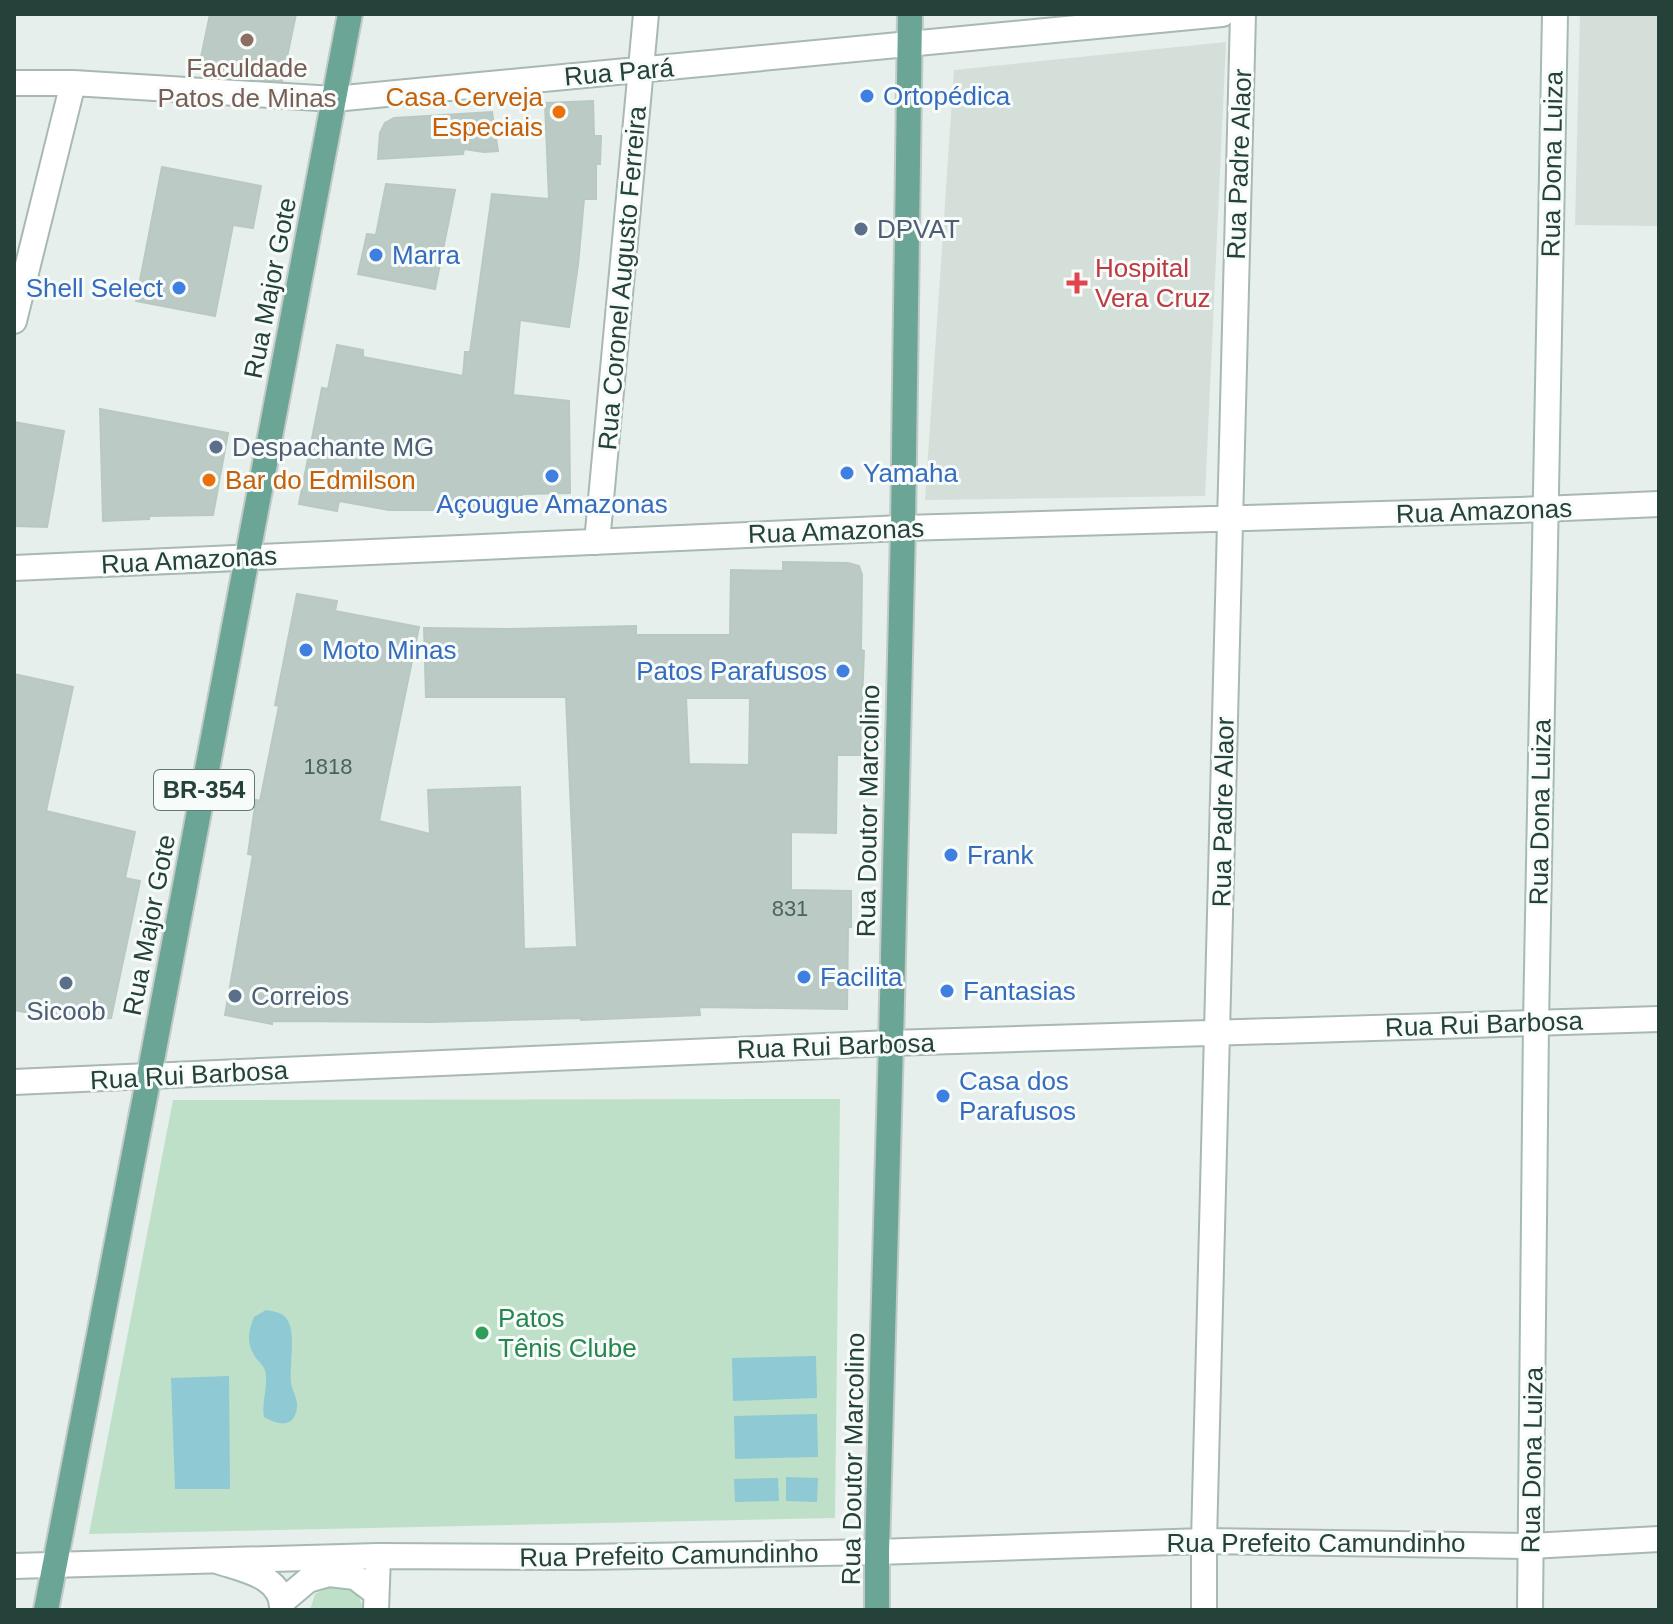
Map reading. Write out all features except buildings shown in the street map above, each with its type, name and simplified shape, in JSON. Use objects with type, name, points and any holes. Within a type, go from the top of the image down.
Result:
[{"type":"main road","name":"Rua Major Gote","points":[[46,1610],[350,14]]},
{"type":"main road","name":"Rua Doutor Marcolino","points":[[877,1610],[903,528],[910,14]]},
{"type":"street","name":"Rua Coronel Augusto Ferreira","points":[[597,542],[646,14]]},
{"type":"street","name":"Rua Pará","points":[[14,83],[73,83],[334,99],[1222,14]]},
{"type":"street","name":"Rua Padre Alaor","points":[[1204,1610],[1243,14]]},
{"type":"street","name":"Rua Dona Luiza","points":[[1530,1610],[1536,1023],[1555,14]]},
{"type":"street","points":[[14,321],[73,83]]},
{"type":"street","name":"Rua Amazonas","points":[[14,568],[903,528],[1659,504]]},
{"type":"street","name":"Rua Rui Barbosa","points":[[14,1082],[891,1043],[1659,1019]]},
{"type":"street","name":"Rua Prefeito Camundinho","points":[[14,1566],[378,1556],[581,1557],[877,1552],[1204,1541],[1531,1546],[1659,1539]]},
{"type":"street","points":[[376,1601],[378,1556]]},
{"type":"street","points":[[220,1562],[260,1574],[275,1588],[283,1605],[308,1580],[329,1574],[355,1577],[376,1601]]},
{"type":"shaded area","points":[[1580,14],[1659,14],[1659,226],[1575,225]]},
{"type":"shaded area","name":"Hospital Vera Cruz","points":[[1226,42],[1205,496],[925,500],[954,70]]},
{"type":"green space","name":"Patos Tênis Clube","points":[[840,1099],[835,1518],[89,1534],[173,1100]]},
{"type":"green space","points":[[334,1585],[356,1589],[364,1610],[310,1610],[315,1594]]},
{"type":"water","points":[[266,1310],[284,1316],[292,1334],[291,1383],[297,1407],[293,1419],[285,1423],[264,1417],[265,1370],[255,1357],[249,1340],[254,1317]]},
{"type":"water","points":[[816,1356],[817,1398],[733,1401],[732,1358]]},
{"type":"water","points":[[229,1376],[230,1489],[175,1489],[171,1378]]},
{"type":"water","points":[[817,1414],[818,1457],[735,1459],[734,1416]]},
{"type":"water","points":[[786,1477],[818,1478],[817,1502],[786,1501]]},
{"type":"water","points":[[778,1478],[779,1501],[735,1502],[734,1479]]},
{"type":"place","name":"Faculdade Patos de Minas","points":[[247,40]]},
{"type":"place","name":"Ortopédica","points":[[867,96]]},
{"type":"place","name":"Casa Cerveja Especiais","points":[[559,112]]},
{"type":"place","name":"DPVAT","points":[[861,229]]},
{"type":"place","name":"Marra","points":[[376,255]]},
{"type":"place","name":"Hospital Vera Cruz","points":[[1077,283]]},
{"type":"place","name":"Shell Select","points":[[179,288]]},
{"type":"place","name":"Despachante MG","points":[[216,447]]},
{"type":"place","name":"Yamaha","points":[[847,473]]},
{"type":"place","name":"Açougue Amazonas","points":[[552,476]]},
{"type":"place","name":"Bar do Edmilson","points":[[209,480]]},
{"type":"place","name":"Moto Minas","points":[[306,650]]},
{"type":"place","name":"Patos Parafusos","points":[[843,671]]},
{"type":"place","name":"Frank","points":[[951,855]]},
{"type":"place","name":"Facilita","points":[[804,977]]},
{"type":"place","name":"Sicoob","points":[[66,983]]},
{"type":"place","name":"Fantasias","points":[[947,991]]},
{"type":"place","name":"Correios","points":[[235,996]]},
{"type":"place","name":"Casa dos Parafusos","points":[[943,1096]]},
{"type":"place","name":"Patos Tênis Clube","points":[[482,1333]]}]
